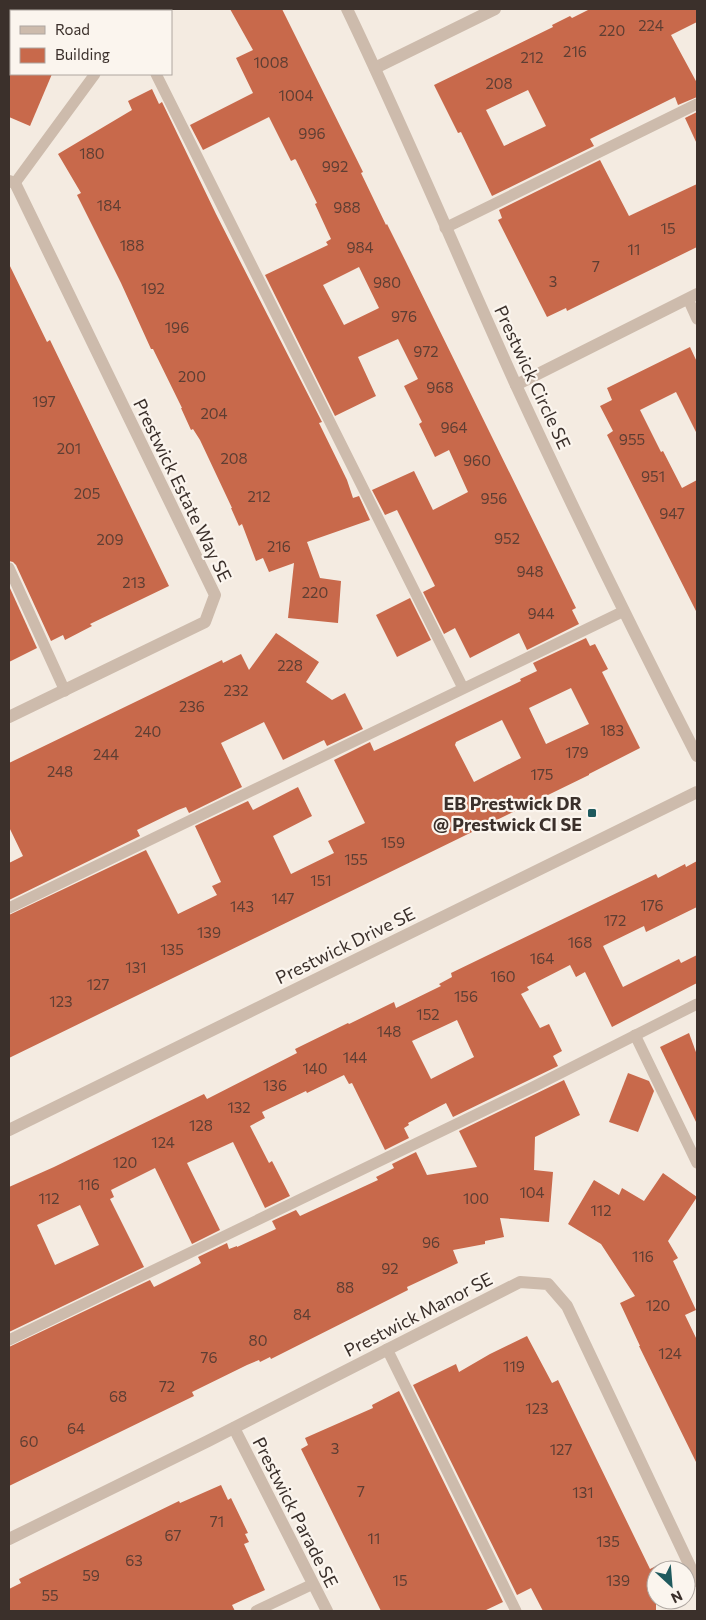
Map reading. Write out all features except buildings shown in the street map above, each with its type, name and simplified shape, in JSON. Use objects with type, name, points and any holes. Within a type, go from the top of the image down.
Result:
[{"type":"street","name":"Prestwick Circle SE","points":[[347,9],[516,385],[624,611],[697,756]]},
{"type":"street","points":[[375,68],[496,9]]},
{"type":"street","name":"Prestwick Estate Way SE","points":[[9,717],[205,622],[215,595],[12,182]]},
{"type":"street","points":[[516,385],[692,297]]},
{"type":"street","name":"Prestwick Drive SE","points":[[9,1130],[697,792]]},
{"type":"street","name":"Prestwick Manor SE","points":[[9,1539],[234,1428],[520,1282],[548,1284],[567,1306],[697,1581]]},
{"type":"street","name":"Prestwick Parade SE","points":[[234,1428],[327,1611]]},
{"type":"lane","points":[[12,182],[94,75]]},
{"type":"lane","points":[[156,75],[463,688]]},
{"type":"lane","points":[[445,228],[697,104]]},
{"type":"lane","points":[[692,297],[697,320]]},
{"type":"lane","points":[[9,568],[65,691]]},
{"type":"lane","points":[[9,908],[624,611]]},
{"type":"lane","points":[[9,1340],[524,1091],[697,1004]]},
{"type":"lane","points":[[635,1035],[697,1163]]},
{"type":"lane","points":[[388,1349],[516,1611]]},
{"type":"lane","points":[[256,1611],[313,1584]]},
{"type":"place","name":"EB Prestwick DR @ Prestwick CI SE","points":[[592,813]]}]
